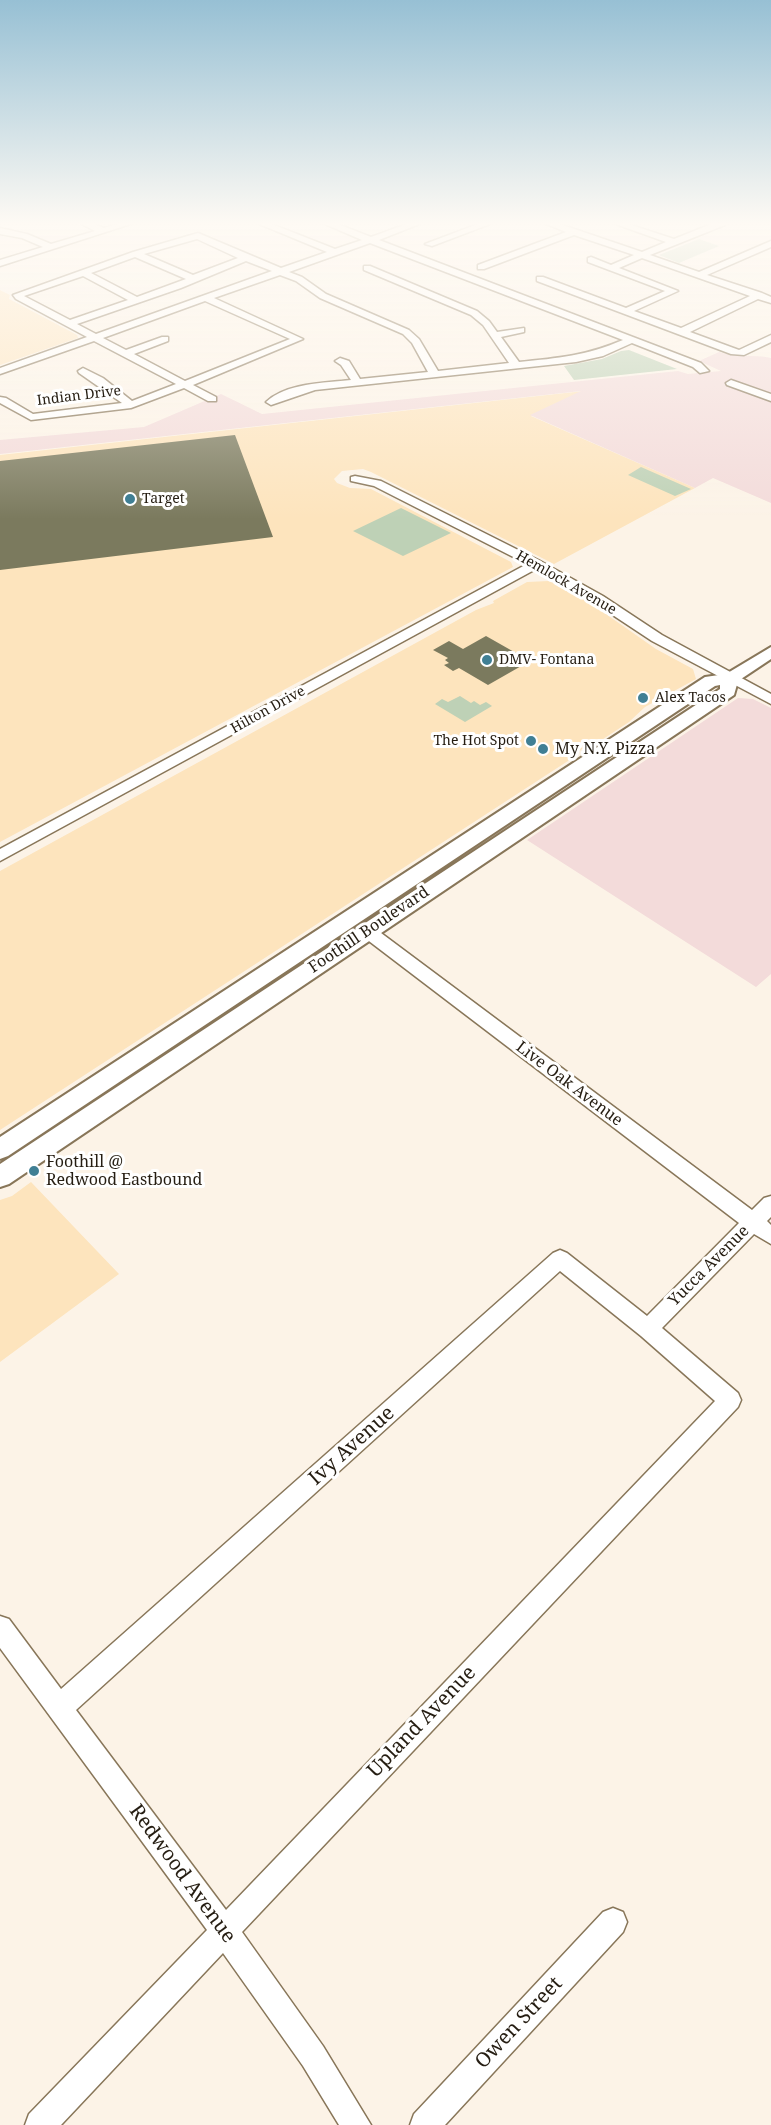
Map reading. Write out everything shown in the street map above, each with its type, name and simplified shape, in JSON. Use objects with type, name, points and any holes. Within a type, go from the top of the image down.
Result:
[{"type":"main road","name":"Foothill Boulevard","points":[[0,1149],[711,681],[730,679],[771,652]]},
{"type":"main road","name":"Foothill Boulevard","points":[[0,1177],[728,691],[730,679]]},
{"type":"street","points":[[64,320],[123,354],[212,399]]},
{"type":"street","points":[[70,323],[79,320]]},
{"type":"street","points":[[0,371],[142,320]]},
{"type":"street","name":"Indian Drive","points":[[2,400],[31,417],[131,405],[298,339],[255,320]]},
{"type":"street","points":[[379,320],[406,332],[416,341],[435,375]]},
{"type":"street","points":[[483,320],[517,366]]},
{"type":"street","points":[[272,402],[297,391],[587,357],[628,341],[688,368],[704,371],[697,365],[574,320]]},
{"type":"street","points":[[650,320],[740,353],[771,338]]},
{"type":"street","points":[[681,332],[707,320]]},
{"type":"street","points":[[495,334],[522,330]]},
{"type":"street","points":[[123,354],[165,339]]},
{"type":"street","points":[[340,361],[345,363],[358,383]]},
{"type":"street","points":[[83,371],[99,380],[131,405]]},
{"type":"street","points":[[731,383],[771,398]]},
{"type":"street","name":"Hemlock Avenue","points":[[355,478],[377,483],[536,564],[598,599],[657,638],[771,700]]},
{"type":"street","name":"Hilton Drive","points":[[0,856],[536,564]]},
{"type":"street","name":"Live Oak Avenue","points":[[367,931],[771,1236]]},
{"type":"street","name":"Yucca Avenue","points":[[648,1329],[771,1204]]},
{"type":"street","name":"Ivy Avenue","points":[[59,1708],[560,1259],[648,1329]]},
{"type":"street","name":"Upland Avenue","points":[[40,2125],[730,1400],[648,1329]]},
{"type":"street","name":"Redwood Avenue","points":[[0,1628],[224,1930],[313,2056],[356,2125]]},
{"type":"street","name":"Owen Street","points":[[425,2125],[613,1922]]},
{"type":"shaded area","points":[[0,320],[49,320],[77,335],[78,338],[0,365]]},
{"type":"shaded area","points":[[629,350],[677,369],[574,380],[564,366],[602,359]]},
{"type":"shaded area","points":[[719,352],[771,358],[771,503],[713,478],[695,488],[530,415],[581,391],[0,454],[0,440],[144,427],[221,394],[262,414],[678,371],[688,374],[721,371],[699,361]]},
{"type":"shaded area","points":[[584,391],[531,416],[695,488],[554,564],[371,472],[363,469],[342,471],[334,479],[337,483],[350,488],[371,489],[511,562],[513,567],[0,842],[0,455]]},
{"type":"shaded area","points":[[641,467],[691,489],[675,496],[628,475]]},
{"type":"shaded area","points":[[401,508],[451,533],[403,556],[353,531]]},
{"type":"shaded area","points":[[549,581],[593,605],[656,649],[693,669],[696,679],[645,707],[629,722],[588,749],[582,749],[571,759],[0,1130],[0,871],[476,610],[494,603],[493,601],[527,582]]},
{"type":"shaded area","points":[[460,696],[471,703],[474,701],[480,705],[486,702],[492,706],[465,722],[435,704],[442,699],[448,702]]},
{"type":"shaded area","points":[[738,698],[753,699],[771,708],[771,974],[756,987],[527,840]]},
{"type":"shaded area","points":[[31,1182],[119,1274],[0,1362],[0,1200],[12,1196]]},
{"type":"building","name":"Target","points":[[235,435],[273,537],[0,570],[0,461]]},
{"type":"building","name":"DMV- Fontana","points":[[486,636],[530,661],[488,685],[459,668],[453,671],[444,665],[449,663],[445,660],[448,658],[433,650],[449,641],[463,649]]},
{"type":"place","name":"Target","points":[[130,499]]},
{"type":"place","name":"DMV- Fontana","points":[[487,660]]},
{"type":"place","name":"Alex Tacos","points":[[643,698]]},
{"type":"place","name":"The Hot Spot","points":[[531,741]]},
{"type":"place","name":"My N.Y. Pizza","points":[[543,749]]},
{"type":"place","name":"Foothill @ Redwood Eastbound","points":[[34,1171]]}]
